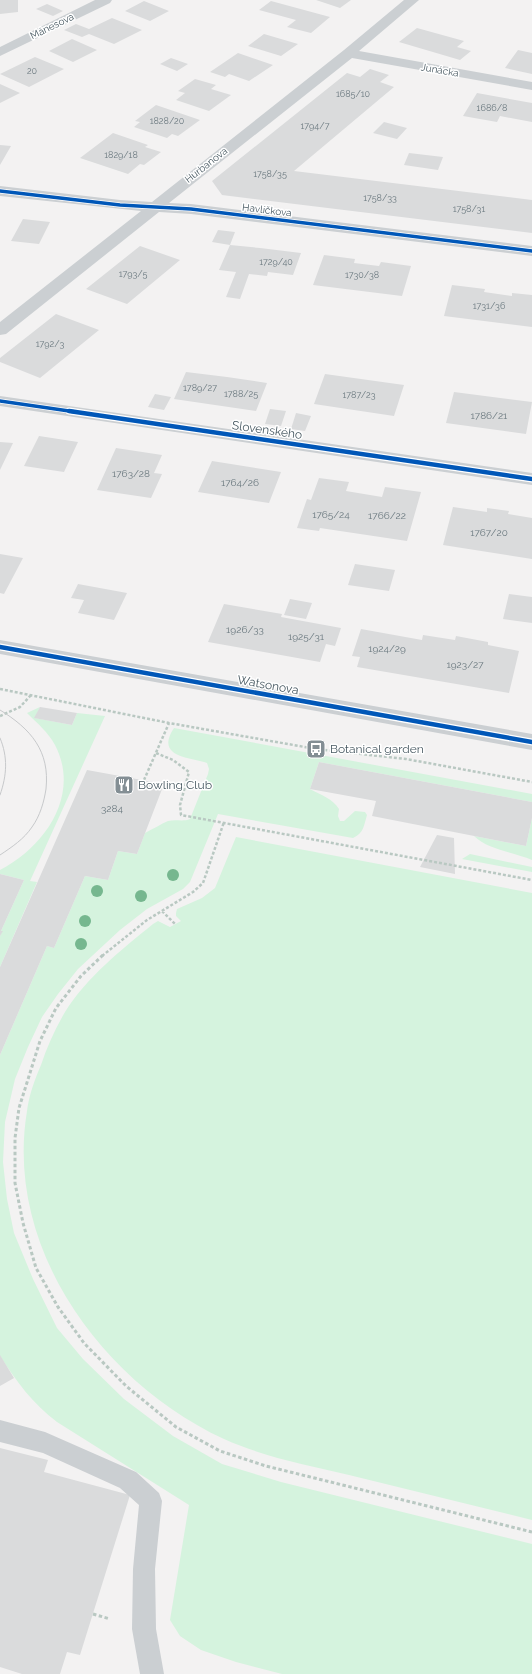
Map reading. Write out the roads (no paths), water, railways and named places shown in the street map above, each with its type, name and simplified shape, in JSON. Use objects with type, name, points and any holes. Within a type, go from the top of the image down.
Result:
[{"type":"street","name":"Mánesova","points":[[0,52],[104,0]]},
{"type":"street","name":"Hurbanova","points":[[0,330],[153,207],[349,53],[412,0]]},
{"type":"street","name":"Junácka","points":[[349,53],[366,58],[532,86]]},
{"type":"street","name":"Havlíčkova","points":[[0,191],[120,205],[198,210],[532,250]]},
{"type":"street","name":"Slovenského","points":[[0,401],[532,479]]},
{"type":"street","name":"Watsonova","points":[[0,647],[532,742]]},
{"type":"lane","points":[[0,1431],[45,1443],[128,1480],[151,1501],[144,1569],[144,1629],[152,1674]]},
{"type":"tram line","points":[[0,710],[21,725],[36,742],[45,763],[46,775],[44,799],[35,823],[22,839],[0,855]]},
{"type":"tram line","points":[[0,738],[3,745],[6,766],[0,795]]},
{"type":"place","name":"Botanical garden","points":[[316,749]]},
{"type":"place","name":"Bowling Club","points":[[124,785]]}]
